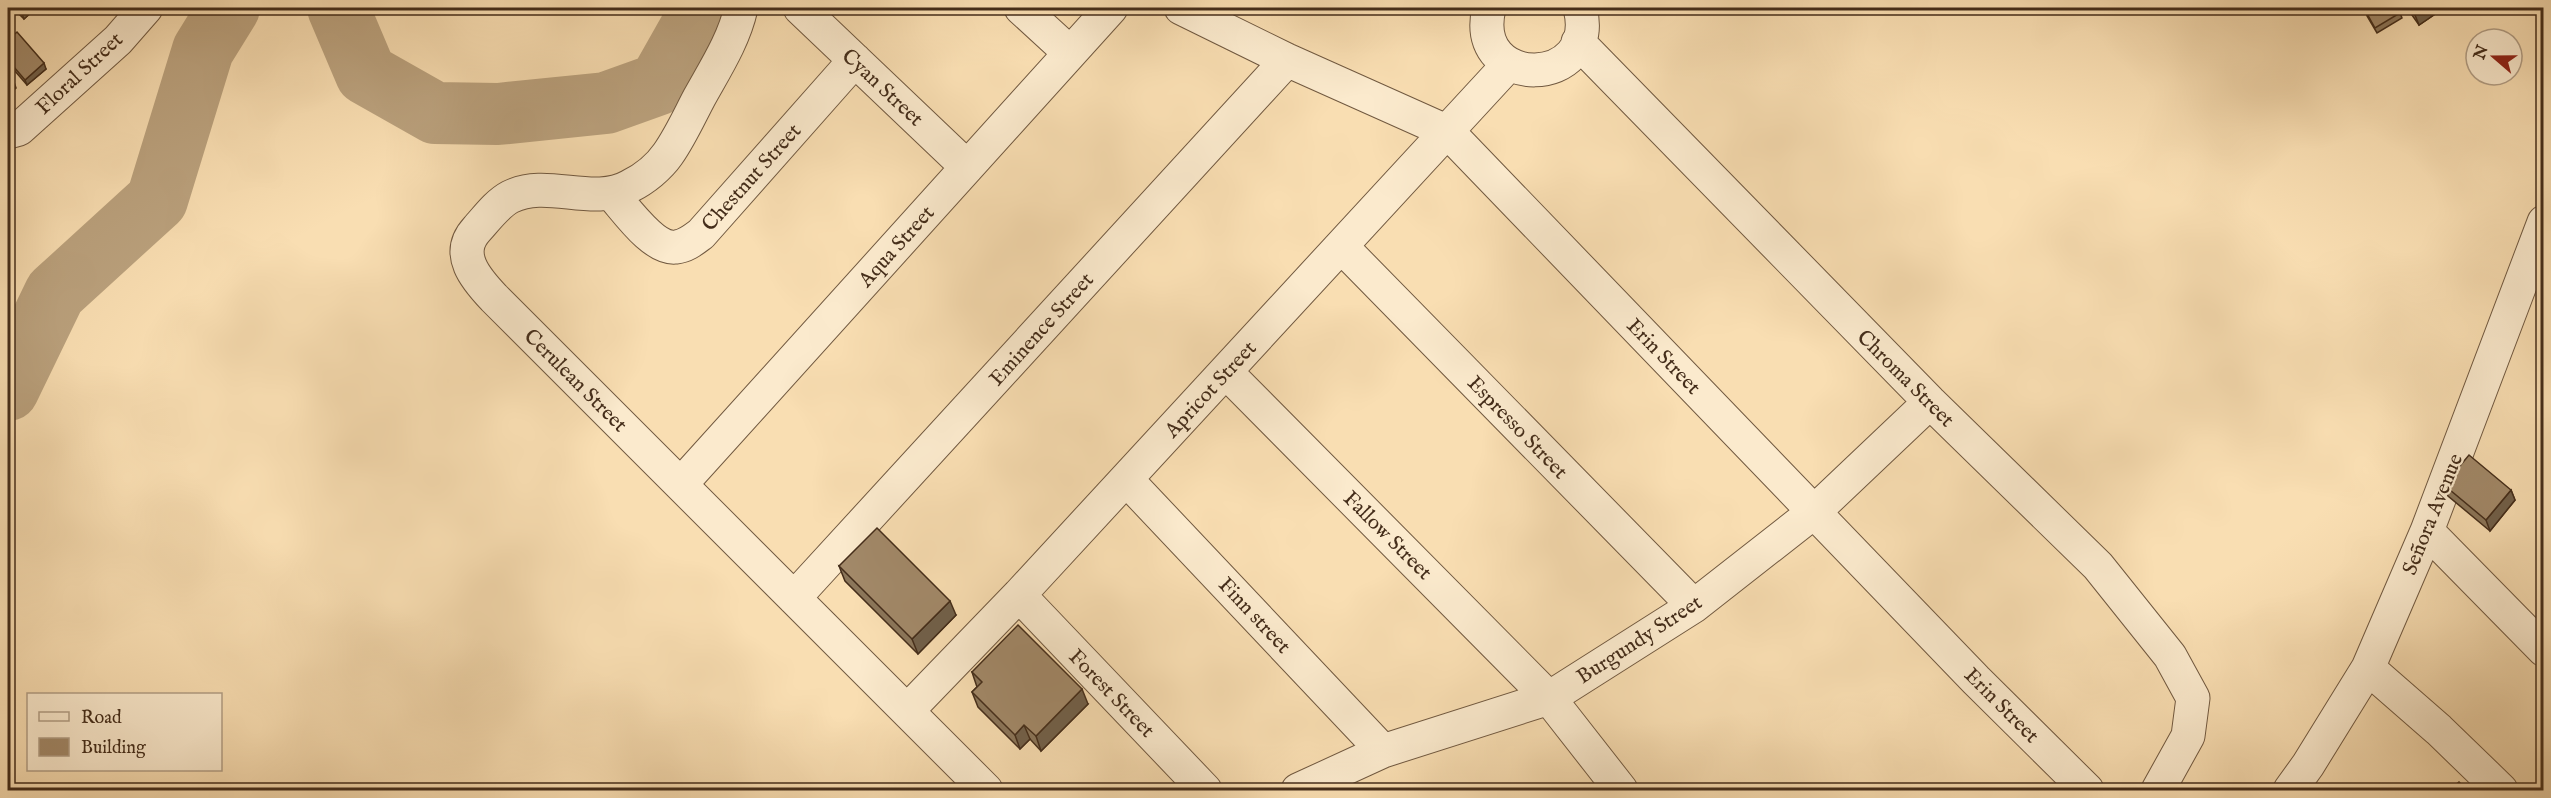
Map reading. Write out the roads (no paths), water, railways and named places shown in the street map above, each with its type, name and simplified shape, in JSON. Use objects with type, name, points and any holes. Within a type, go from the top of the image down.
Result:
[{"type":"street","name":"Floral Street","points":[[8,132],[19,129],[117,40],[146,8]]},
{"type":"street","name":"Cerulean Street","points":[[741,8],[726,49],[667,155],[648,174],[629,187],[611,193],[587,195],[526,192],[510,197],[472,234],[467,250],[468,263],[474,278],[986,790]]},
{"type":"street","name":"Cyan Street","points":[[800,8],[967,167]]},
{"type":"street","points":[[1021,8],[1069,52]]},
{"type":"street","name":"Aqua Street","points":[[681,484],[1111,8]]},
{"type":"street","name":"Erin Street","points":[[1181,8],[1287,60],[1448,132],[1976,680],[2087,790]]},
{"type":"street","points":[[1487,8],[1486,26],[1490,41],[1498,54],[1509,64],[1531,71],[1553,68],[1566,60],[1582,34],[1580,8]]},
{"type":"street","name":"Chroma Street","points":[[1578,42],[1930,402],[2098,566],[2170,656],[2193,698],[2188,736],[2158,790]]},
{"type":"street","name":"Chestnut Street","points":[[611,193],[648,235],[662,244],[674,248],[690,243],[701,234],[855,60]]},
{"type":"street","name":"Eminence Street","points":[[794,598],[1287,60]]},
{"type":"street","name":"Apricot Street","points":[[907,711],[1019,595],[1509,64]]},
{"type":"street","name":"Señora Avenue","points":[[2290,790],[2368,668],[2427,531],[2544,222]]},
{"type":"street","name":"Espresso Street","points":[[1342,247],[1694,606]]},
{"type":"street","name":"Fallow Street","points":[[1226,372],[1549,698],[1620,790]]},
{"type":"street","name":"Burgundy Street","points":[[1298,790],[1383,751],[1549,698],[1694,606],[1814,512],[1930,402]]},
{"type":"street","name":"Finn street","points":[[1126,479],[1383,751]]},
{"type":"street","points":[[2427,531],[2544,650]]},
{"type":"street","name":"Forest Street","points":[[1019,595],[1205,790]]},
{"type":"street","points":[[2368,668],[2439,729],[2502,790]]},
{"type":"waterway","points":[[8,390],[55,293],[157,200],[203,50],[229,8]]},
{"type":"waterway","points":[[338,8],[366,74],[435,113],[498,114],[606,103],[659,84],[702,8]]}]
